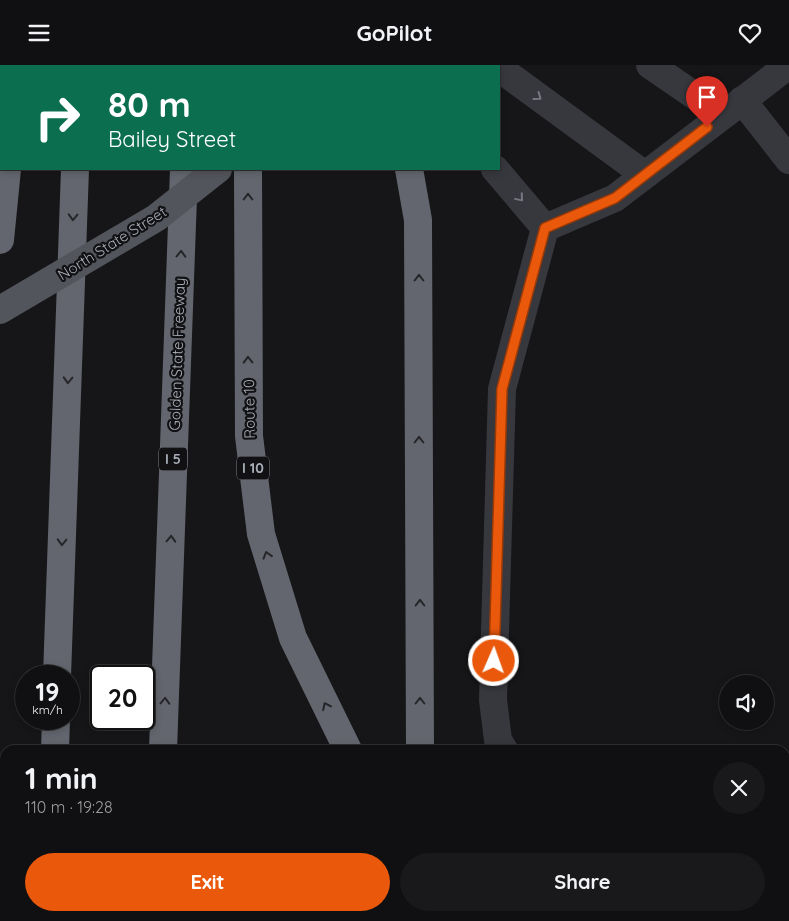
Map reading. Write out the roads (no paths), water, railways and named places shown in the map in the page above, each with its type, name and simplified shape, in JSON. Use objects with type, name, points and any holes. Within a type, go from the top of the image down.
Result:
[{"type":"highway","points":[[0,240],[7,170]]},
{"type":"highway","points":[[58,665],[75,170]]},
{"type":"highway","name":"Golden State Freeway","points":[[163,745],[184,170]]},
{"type":"highway","name":"Route 10","points":[[248,170],[249,436],[261,534],[293,638],[346,745]]},
{"type":"highway","points":[[409,170],[418,220],[420,745]]},
{"type":"highway","points":[[418,220],[427,170]]},
{"type":"highway","points":[[55,745],[56,730]]},
{"type":"main road","name":"North State Street","points":[[0,310],[156,218],[217,170]]},
{"type":"street","points":[[650,65],[732,108],[789,160]]},
{"type":"street","points":[[545,228],[615,198],[789,65]]},
{"type":"street","points":[[500,70],[645,175]]},
{"type":"street","points":[[496,170],[545,228]]},
{"type":"street","points":[[501,745],[498,739],[493,700],[502,389],[545,228]]}]
